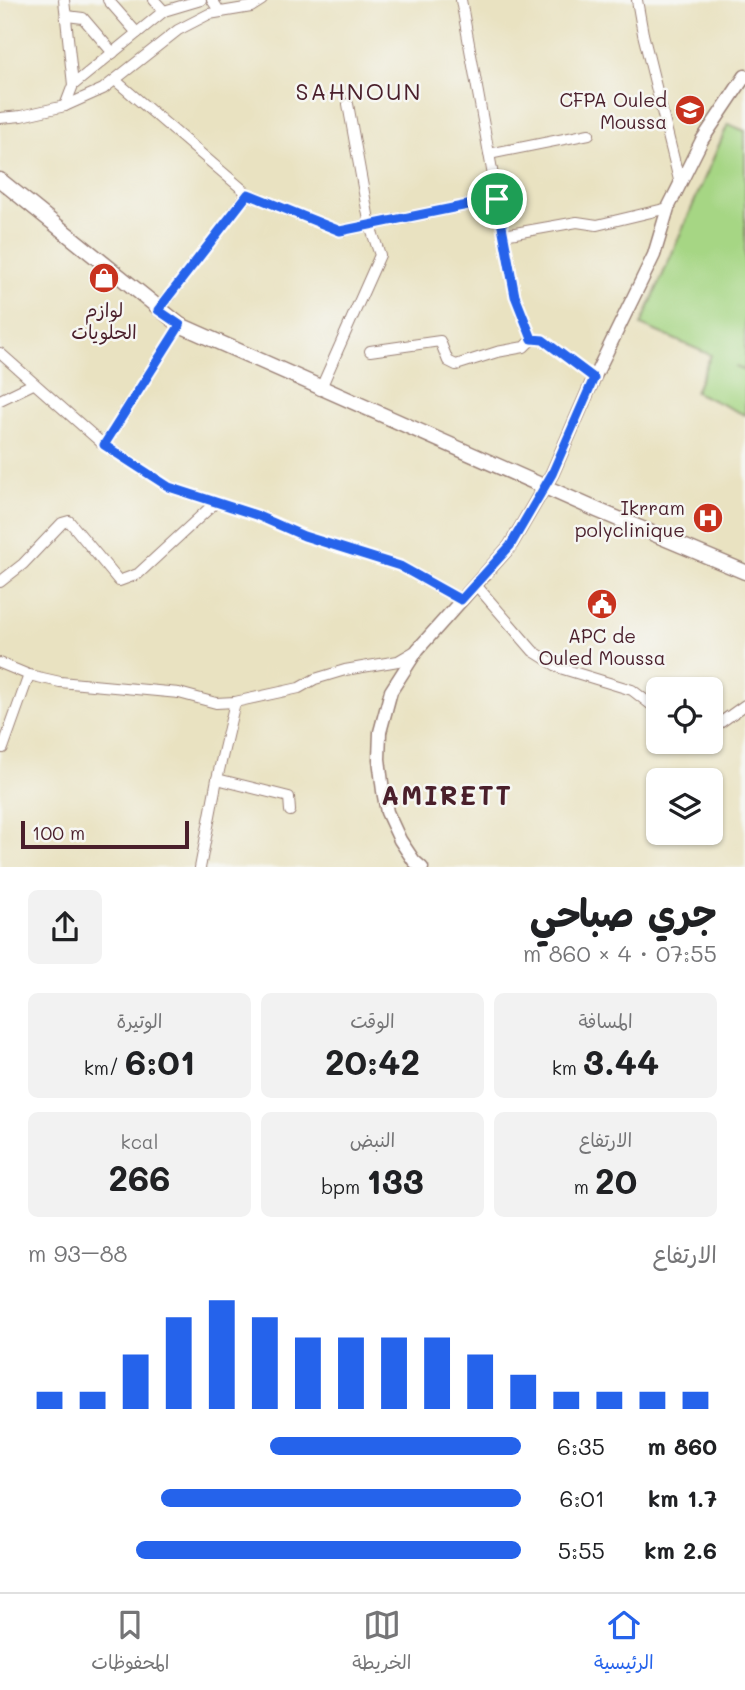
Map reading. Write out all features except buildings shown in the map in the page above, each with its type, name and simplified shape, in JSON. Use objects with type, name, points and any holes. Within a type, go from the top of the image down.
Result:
[{"type":"main road","points":[[0,180],[158,310],[180,325],[320,390],[745,572]]},
{"type":"street","points":[[64,0],[73,85],[65,106]]},
{"type":"street","points":[[108,0],[137,33]]},
{"type":"street","points":[[154,0],[164,11]]},
{"type":"street","points":[[73,85],[164,11],[201,0]]},
{"type":"street","points":[[212,0],[220,12]]},
{"type":"street","points":[[0,118],[65,106],[103,89],[177,30],[209,14],[251,7],[262,0]]},
{"type":"street","points":[[461,0],[515,296],[532,339]]},
{"type":"street","points":[[637,0],[680,184]]},
{"type":"street","points":[[67,16],[83,18],[113,53]]},
{"type":"street","points":[[422,867],[414,861],[400,840],[387,811],[379,759],[380,732],[391,691],[418,649],[510,546],[552,474],[594,378],[654,255],[668,208],[702,140],[741,88],[745,76]]},
{"type":"street","points":[[115,80],[248,194],[340,231],[497,199]]},
{"type":"street","points":[[320,390],[380,256],[370,226],[348,104]]},
{"type":"street","points":[[489,155],[589,134]]},
{"type":"street","points":[[158,310],[248,194]]},
{"type":"street","points":[[504,234],[577,222],[597,225],[668,208]]},
{"type":"street","points":[[104,445],[180,325]]},
{"type":"street","points":[[532,339],[543,340],[594,378]]},
{"type":"street","points":[[370,351],[440,341],[448,361],[456,365],[524,347],[532,339]]},
{"type":"street","points":[[0,353],[104,445],[169,487],[256,515],[304,536],[400,566],[461,600]]},
{"type":"street","points":[[0,400],[33,384]]},
{"type":"street","points":[[0,582],[23,564],[62,523],[69,521],[119,581],[138,574],[216,502]]},
{"type":"street","points":[[476,585],[533,652],[560,668],[632,690],[646,701]]},
{"type":"street","points":[[0,663],[60,682],[179,693],[216,703],[235,702],[299,688],[315,679],[345,670],[398,661],[418,649]]},
{"type":"street","points":[[1,751],[29,674]]},
{"type":"street","points":[[200,867],[235,702]]},
{"type":"street","points":[[723,721],[745,705]]},
{"type":"street","points":[[217,779],[289,797],[290,811]]},
{"type":"green space","points":[[728,124],[745,131],[745,370],[735,367],[745,371],[745,415],[695,392],[711,355],[641,325]]},
{"type":"place","name":"CFPA Ouled Moussa","points":[[690,110]]},
{"type":"place","name":"لوازم الحلويات","points":[[104,278]]},
{"type":"place","name":"Ikrram polyclinique","points":[[708,518]]},
{"type":"place","name":"APC de Ouled Moussa","points":[[602,604]]},
{"type":"district","name":"SAHNOUN","points":[[359,91]]},
{"type":"district","name":"AMIRETT","points":[[447,795]]},
{"type":"route","points":[[248,194],[340,231],[497,199],[515,296],[532,339],[543,340],[594,378],[552,474],[510,546],[461,600],[400,566],[304,536],[256,515],[169,487],[104,445],[180,325],[158,310],[248,194]]}]
